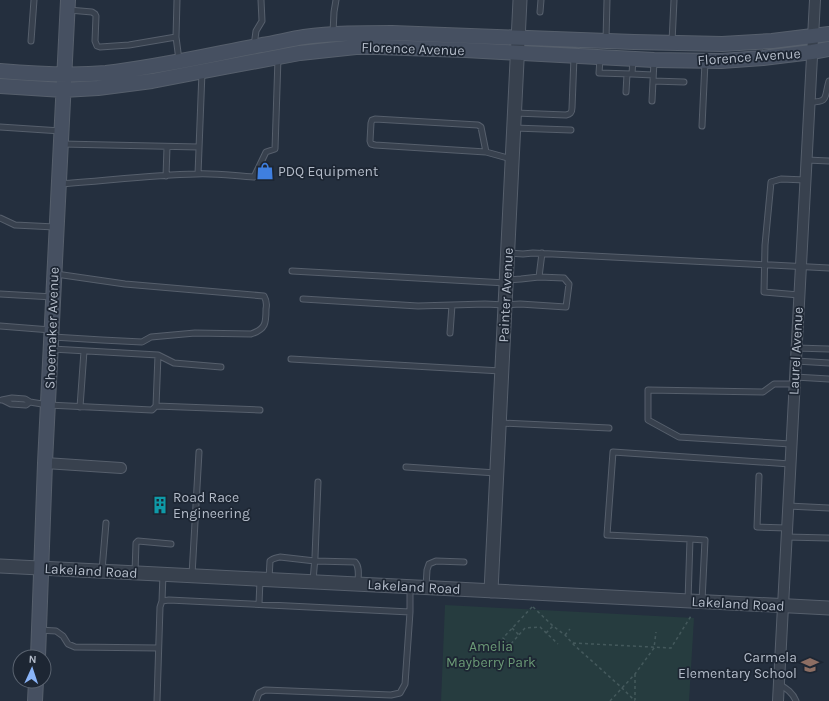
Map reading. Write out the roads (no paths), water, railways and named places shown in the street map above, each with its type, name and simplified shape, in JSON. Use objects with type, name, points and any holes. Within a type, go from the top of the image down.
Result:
[{"type":"main road","name":"Shoemaker Avenue","points":[[38,649],[45,463],[67,5]]},
{"type":"main road","name":"Florence Avenue","points":[[0,71],[40,74],[106,73],[150,67],[303,37],[333,34],[392,33],[722,44],[813,37],[829,34]]},
{"type":"main road","name":"Florence Avenue","points":[[0,86],[63,90],[98,88],[152,81],[278,57],[330,49],[356,47],[705,61],[756,59],[829,49]]},
{"type":"main road","points":[[35,701],[36,689]]},
{"type":"street","name":"Painter Avenue","points":[[491,591],[520,0]]},
{"type":"street","name":"Laurel Avenue","points":[[778,701],[787,506],[800,295],[815,0]]},
{"type":"street","points":[[45,463],[121,468]]},
{"type":"street","name":"Lakeland Road","points":[[0,566],[829,608]]},
{"type":"lane","points":[[31,41],[34,0]]},
{"type":"lane","points":[[177,0],[176,37],[179,61]]},
{"type":"lane","points":[[254,47],[256,31],[262,21],[261,0]]},
{"type":"lane","points":[[333,34],[336,0]]},
{"type":"lane","points":[[540,12],[541,0]]},
{"type":"lane","points":[[606,41],[607,0]]},
{"type":"lane","points":[[672,43],[674,0]]},
{"type":"lane","points":[[67,5],[95,14],[95,41],[97,46],[100,47],[129,45],[176,37]]},
{"type":"lane","points":[[515,113],[569,115],[572,112],[574,56]]},
{"type":"lane","points":[[59,184],[198,174],[254,177],[266,152],[275,149],[278,57]]},
{"type":"lane","points":[[600,57],[599,72],[653,75]]},
{"type":"lane","points":[[626,92],[633,58]]},
{"type":"lane","points":[[652,101],[654,60]]},
{"type":"lane","points":[[702,126],[705,61]]},
{"type":"lane","points":[[198,174],[202,71]]},
{"type":"lane","points":[[653,81],[684,82]]},
{"type":"lane","points":[[810,102],[820,102],[828,98],[829,81]]},
{"type":"lane","points":[[486,152],[482,127],[478,125],[375,119],[372,120],[371,123],[370,142],[375,145],[486,152],[512,160]]},
{"type":"lane","points":[[0,127],[61,137],[166,147],[199,147]]},
{"type":"lane","points":[[514,128],[571,130]]},
{"type":"lane","points":[[166,147],[166,176]]},
{"type":"lane","points":[[807,160],[829,161]]},
{"type":"lane","points":[[800,295],[764,292],[764,265],[771,182],[781,179],[806,180]]},
{"type":"lane","points":[[0,218],[15,225],[56,227]]},
{"type":"lane","points":[[508,253],[829,268]]},
{"type":"lane","points":[[539,277],[542,254]]},
{"type":"lane","points":[[292,271],[506,281],[539,277],[564,278],[569,284],[566,307],[520,304],[418,306],[304,299]]},
{"type":"lane","points":[[51,338],[142,342],[151,337],[195,333],[250,334],[262,329],[266,322],[267,300],[264,296],[125,284],[54,274]]},
{"type":"lane","points":[[0,294],[53,297]]},
{"type":"lane","points":[[450,333],[452,305]]},
{"type":"lane","points":[[0,326],[51,338],[84,351],[158,355],[174,364],[221,367]]},
{"type":"lane","points":[[796,348],[829,349]]},
{"type":"lane","points":[[80,407],[84,351]]},
{"type":"lane","points":[[156,406],[158,355]]},
{"type":"lane","points":[[290,359],[502,372]]},
{"type":"lane","points":[[796,361],[829,363]]},
{"type":"lane","points":[[791,444],[679,437],[648,420],[648,390],[763,392],[774,384],[795,380],[829,379]]},
{"type":"lane","points":[[30,402],[48,405],[152,410],[156,406],[260,410]]},
{"type":"lane","points":[[499,423],[608,428]]},
{"type":"lane","points":[[192,576],[199,452]]},
{"type":"lane","points":[[702,602],[705,540],[607,535],[613,452],[790,464]]},
{"type":"lane","points":[[406,467],[497,473]]},
{"type":"lane","points":[[760,476],[757,527],[829,538]]},
{"type":"lane","points":[[312,582],[315,561],[318,482]]},
{"type":"lane","points":[[787,506],[829,508]]},
{"type":"lane","points":[[102,571],[106,523]]},
{"type":"lane","points":[[688,601],[690,539]]},
{"type":"lane","points":[[135,573],[136,542],[171,544]]},
{"type":"lane","points":[[259,604],[270,561],[275,558],[280,557],[315,561],[355,562],[358,566],[358,584]]},
{"type":"lane","points":[[426,588],[427,570],[429,564],[436,561],[464,562]]},
{"type":"lane","points":[[157,701],[158,648],[163,574]]},
{"type":"lane","points":[[256,701],[259,693],[265,690],[391,695],[400,693],[405,684],[410,612],[410,587]]},
{"type":"lane","points":[[162,601],[169,600],[410,612]]},
{"type":"lane","points":[[38,630],[56,631],[63,636],[68,644],[75,646],[158,648]]},
{"type":"lane","points":[[778,684],[794,695],[796,701]]},
{"type":"place","name":"PDQ Equipment","points":[[265,171]]},
{"type":"place","name":"Road Race Engineering","points":[[160,505]]},
{"type":"place","name":"Carmela Elementary School","points":[[810,665]]},
{"type":"park label","name":"Amelia Mayberry Park","points":[[491,654]]}]
